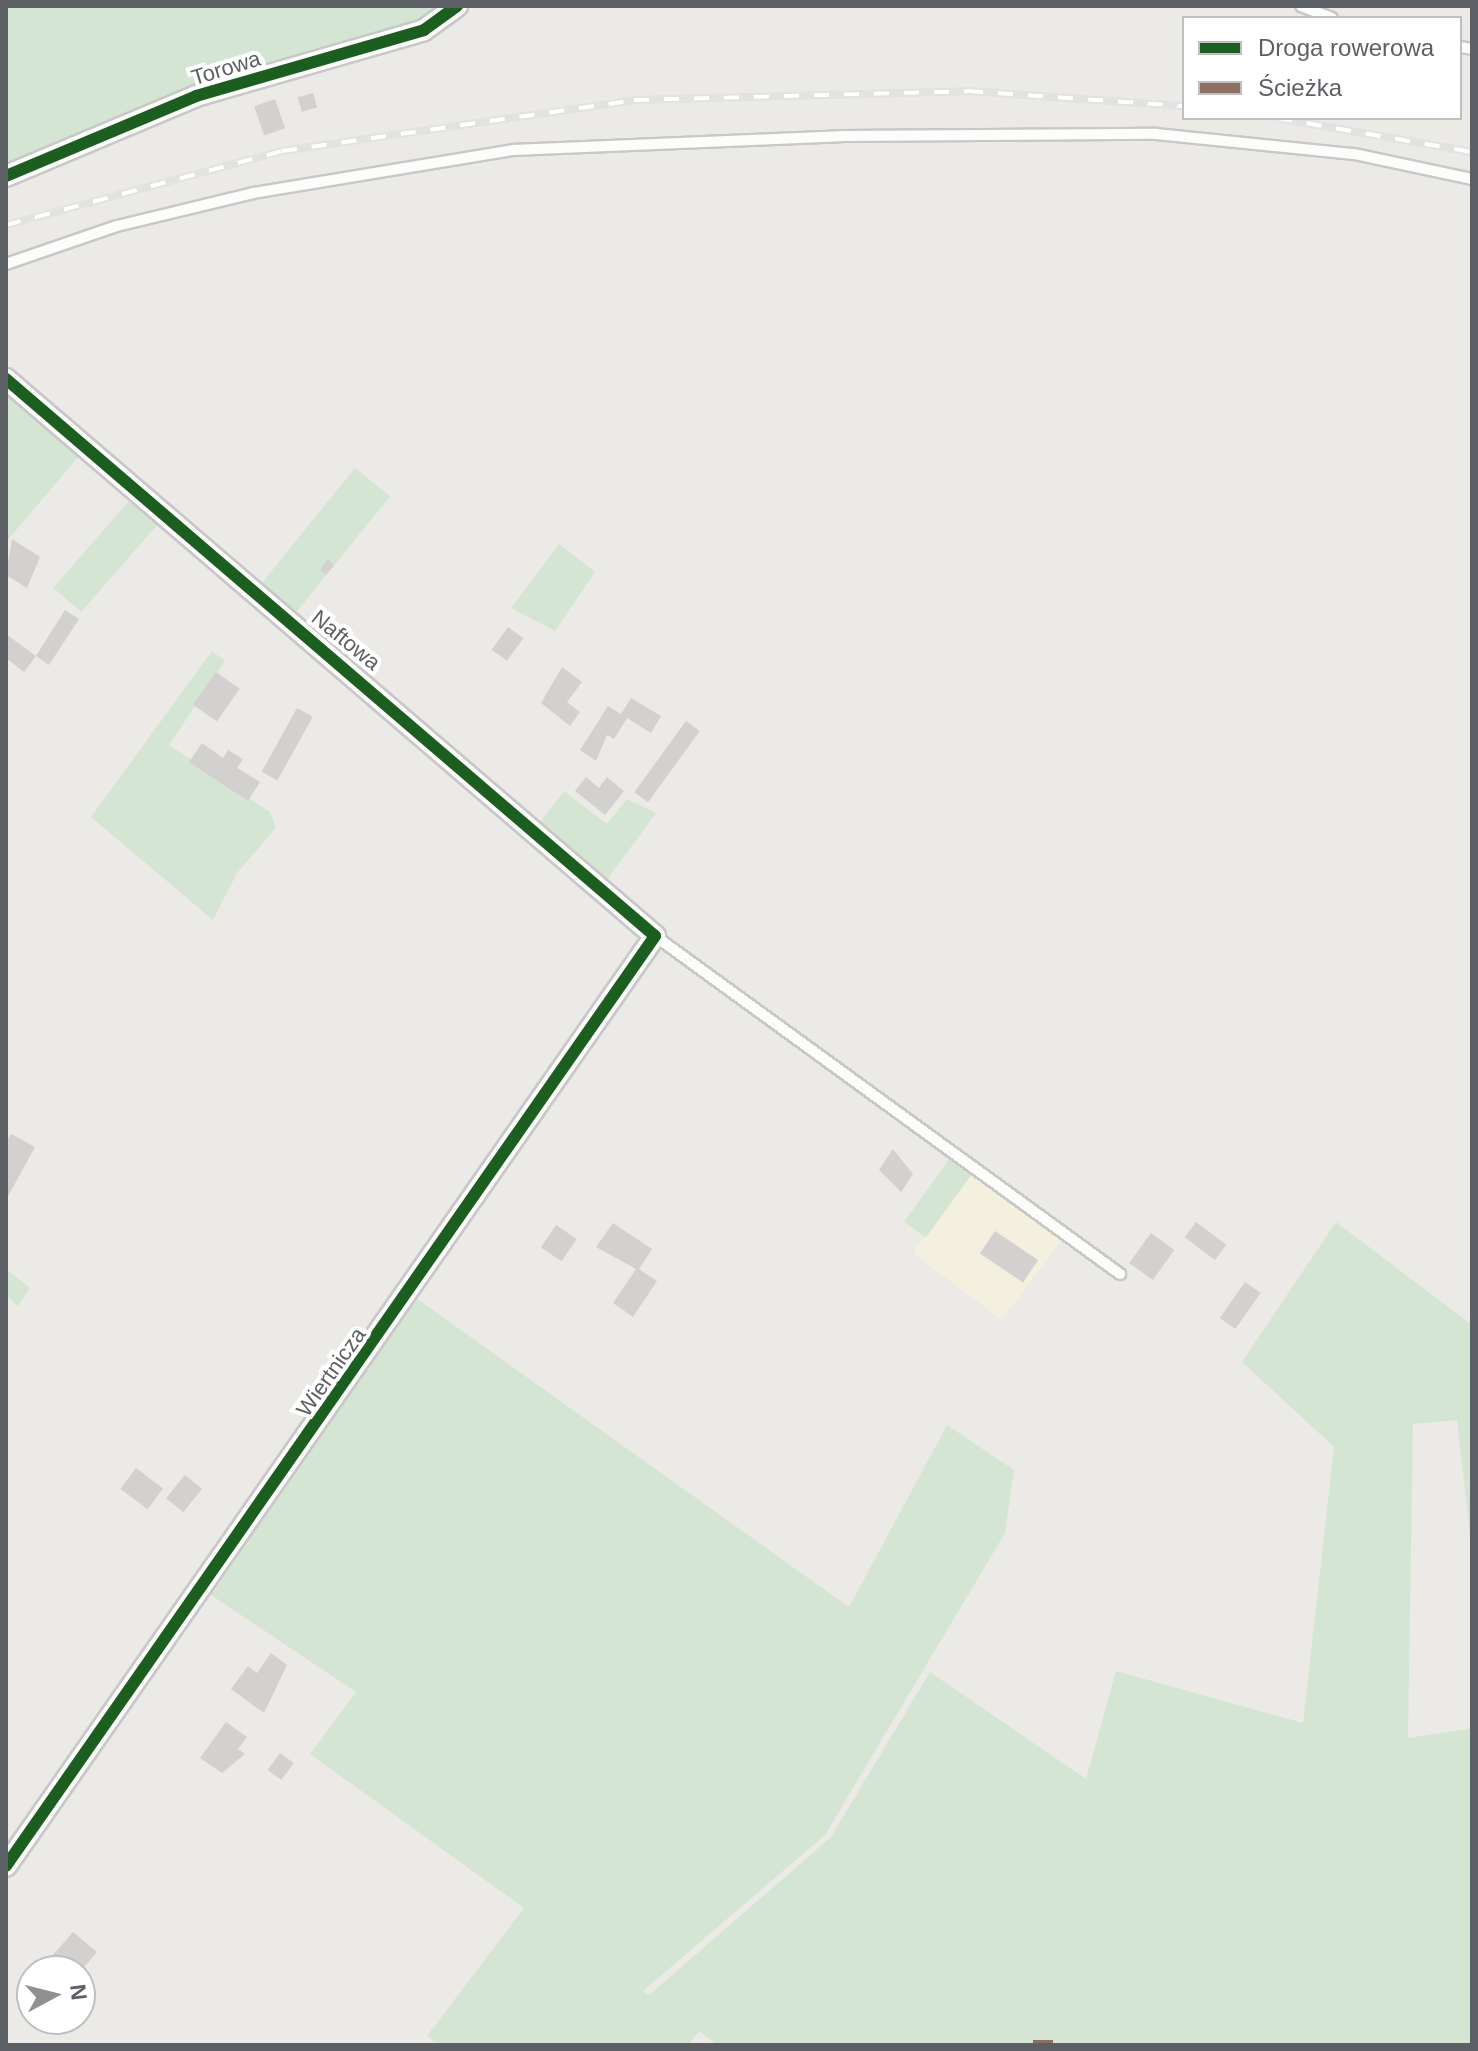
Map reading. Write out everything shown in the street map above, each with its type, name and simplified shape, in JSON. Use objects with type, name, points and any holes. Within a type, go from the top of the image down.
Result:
[{"type":"street","name":"Torowa","points":[[6,176],[196,96],[424,30],[457,6]]},
{"type":"street","name":"Naftowa","points":[[6,379],[655,936]]},
{"type":"street","name":"Wiertnicza","points":[[6,1866],[655,936]]},
{"type":"lane","points":[[1301,6],[1327,16]]},
{"type":"lane","points":[[6,264],[117,226],[253,193],[513,150],[841,136],[1156,134],[1354,154],[1472,179]]},
{"type":"lane","points":[[655,936],[1120,1274]]},
{"type":"shaded area","points":[[973,1173],[1062,1240],[1001,1320],[913,1253]]},
{"type":"green space","points":[[6,6],[443,6],[418,25],[6,169]]},
{"type":"green space","points":[[6,392],[79,456],[6,542]]},
{"type":"green space","points":[[355,468],[390,496],[292,617],[257,588]]},
{"type":"green space","points":[[134,495],[162,519],[81,612],[53,588]]},
{"type":"green space","points":[[559,544],[595,572],[555,631],[511,608]]},
{"type":"green space","points":[[212,651],[225,661],[169,745],[270,812],[276,828],[237,873],[213,920],[91,817]]},
{"type":"green space","points":[[564,791],[607,824],[627,799],[656,813],[606,881],[537,826]]},
{"type":"green space","points":[[951,1157],[973,1173],[926,1238],[904,1222]]},
{"type":"green space","points":[[1336,1222],[1472,1325],[1472,1553],[1457,1420],[1413,1424],[1408,1738],[1472,1728],[1472,2045],[718,2045],[699,2031],[688,2045],[440,2045],[427,2036],[524,1908],[310,1754],[356,1692],[211,1595],[416,1298],[849,1607],[947,1425],[1014,1470],[1005,1533],[825,1835],[643,1991],[649,1995],[831,1837],[930,1672],[1086,1779],[1116,1671],[1303,1723],[1334,1447],[1242,1362]]},
{"type":"green space","points":[[6,1269],[30,1288],[18,1306],[6,1295]]},
{"type":"building","points":[[313,93],[317,107],[302,112],[298,97]]},
{"type":"building","points":[[275,99],[285,128],[264,135],[254,106]]},
{"type":"building","points":[[12,539],[40,557],[27,588],[6,575]]},
{"type":"building","points":[[328,559],[334,565],[326,575],[320,570]]},
{"type":"building","points":[[65,610],[79,619],[49,665],[36,656]]},
{"type":"building","points":[[508,627],[523,638],[507,661],[492,650]]},
{"type":"building","points":[[6,634],[36,656],[24,672],[6,658]]},
{"type":"building","points":[[562,667],[582,682],[567,702],[580,712],[570,726],[541,703]]},
{"type":"building","points":[[216,672],[240,689],[217,721],[193,705]]},
{"type":"building","points":[[631,698],[661,716],[651,733],[627,718],[614,739],[607,735],[596,761],[580,750],[608,706],[621,714]]},
{"type":"building","points":[[297,708],[313,717],[277,781],[262,772]]},
{"type":"building","points":[[686,721],[700,731],[648,802],[634,792]]},
{"type":"building","points":[[202,743],[223,758],[228,750],[243,759],[237,768],[260,782],[248,801],[189,762]]},
{"type":"building","points":[[586,777],[599,788],[607,777],[624,791],[605,815],[575,791]]},
{"type":"building","points":[[11,1134],[35,1147],[6,1200],[6,1143]]},
{"type":"building","points":[[893,1149],[913,1174],[901,1192],[879,1170]]},
{"type":"building","points":[[1196,1222],[1226,1245],[1215,1260],[1185,1237]]},
{"type":"building","points":[[613,1223],[652,1249],[639,1269],[657,1281],[633,1317],[613,1303],[636,1269],[596,1247]]},
{"type":"building","points":[[556,1225],[577,1239],[562,1261],[541,1247]]},
{"type":"building","points":[[995,1231],[1038,1260],[1023,1282],[980,1253]]},
{"type":"building","points":[[1151,1233],[1174,1250],[1153,1280],[1129,1263]]},
{"type":"building","points":[[1245,1282],[1261,1293],[1235,1329],[1220,1318]]},
{"type":"building","points":[[136,1468],[163,1488],[148,1509],[120,1489]]},
{"type":"building","points":[[185,1475],[202,1489],[183,1512],[166,1498]]},
{"type":"building","points":[[271,1653],[287,1665],[264,1713],[231,1689],[248,1666],[257,1673]]},
{"type":"building","points":[[226,1722],[247,1737],[238,1749],[245,1754],[222,1773],[200,1758]]},
{"type":"building","points":[[280,1753],[294,1763],[281,1780],[268,1770]]},
{"type":"building","points":[[73,1932],[97,1952],[94,1955],[53,1955]]},
{"type":"railway","points":[[6,225],[282,151],[634,100],[968,91],[1182,106]]},
{"type":"railway","points":[[1288,120],[1472,152]]},
{"type":"marked path","points":[[1033,2045],[1059,2045]]},
{"type":"cycle path","points":[[6,176],[196,96],[424,30],[457,6]]},
{"type":"cycle path","points":[[6,379],[655,936],[6,1866]]}]
